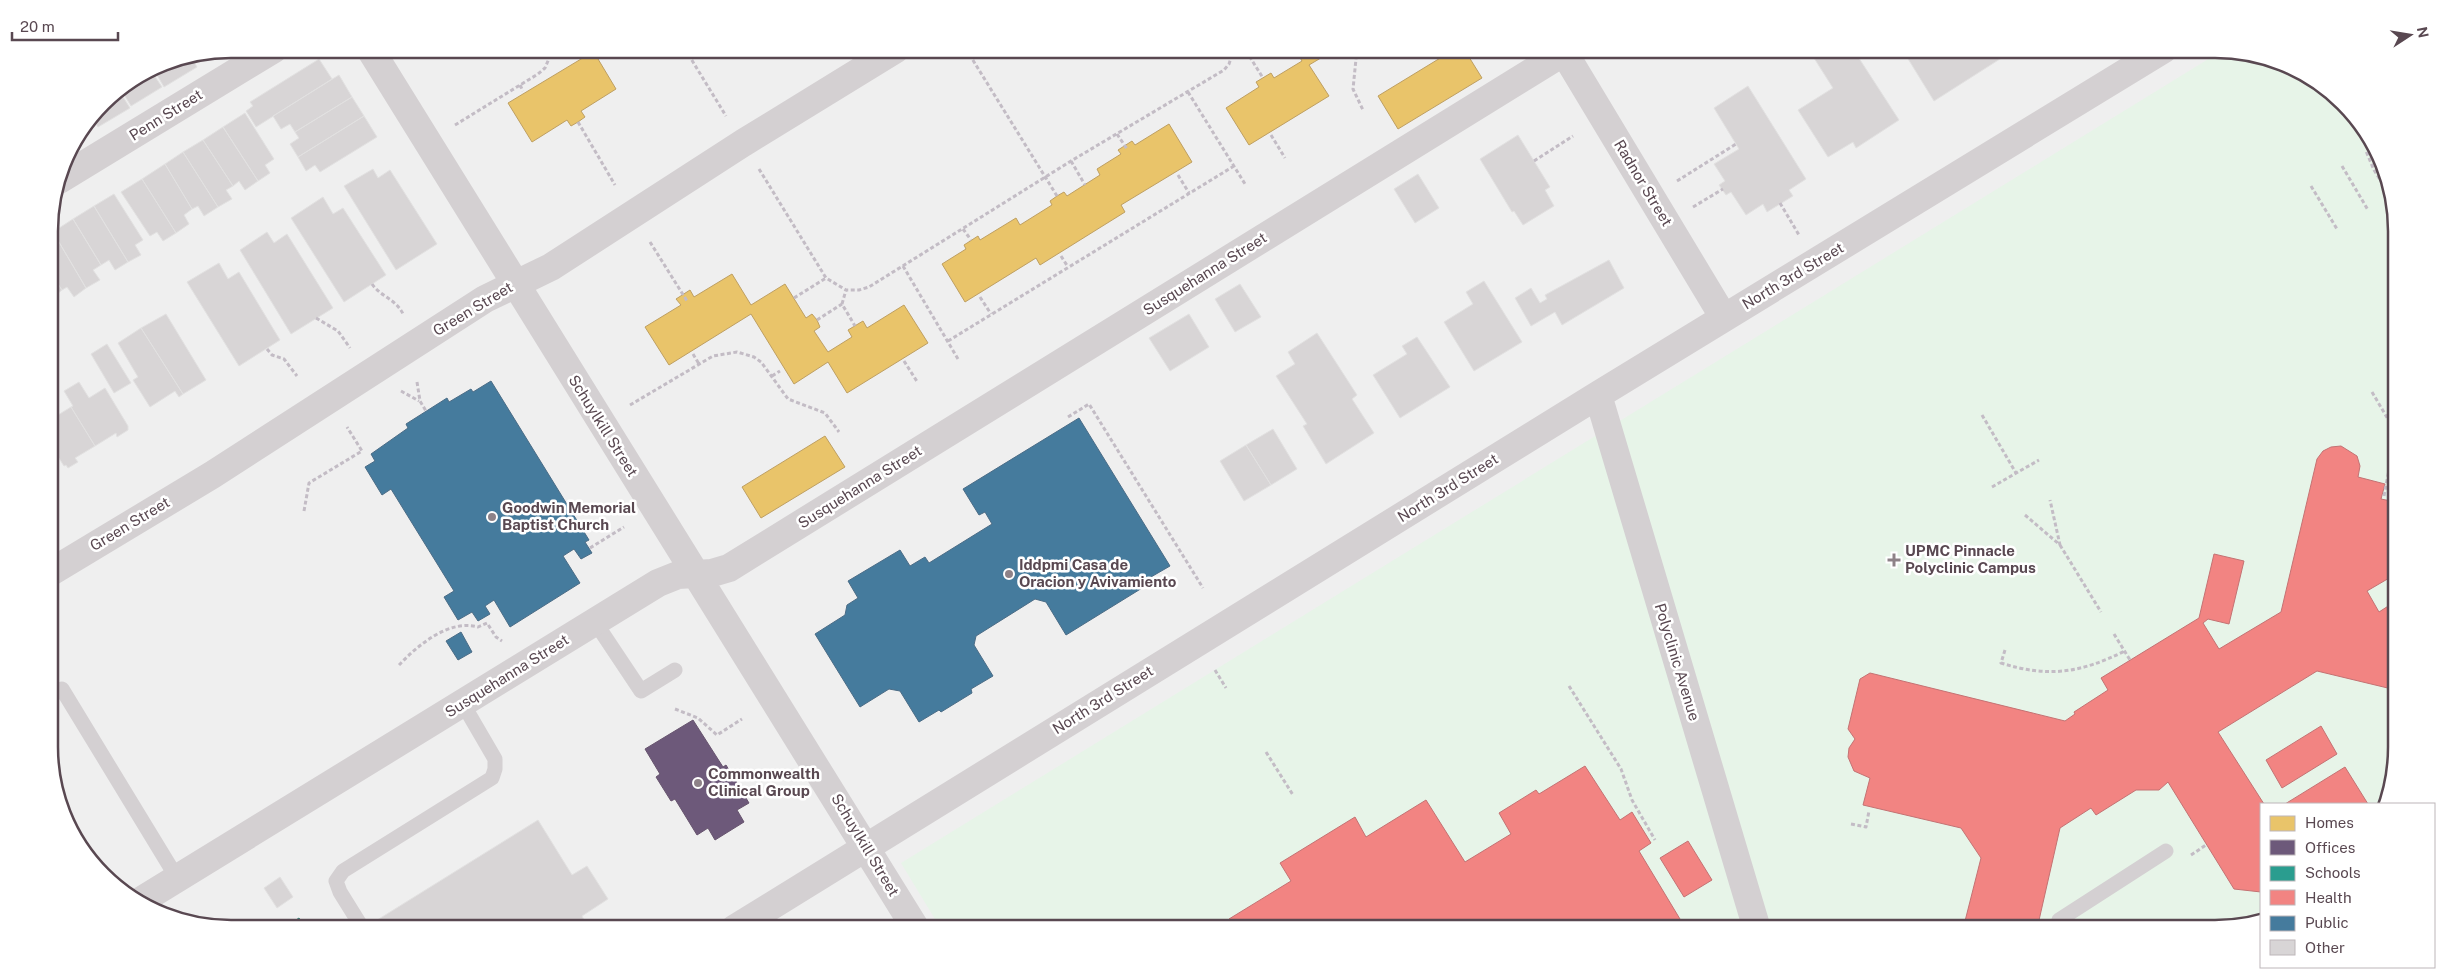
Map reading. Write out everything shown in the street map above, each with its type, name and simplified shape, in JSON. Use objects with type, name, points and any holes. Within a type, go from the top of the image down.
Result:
[{"type":"street","name":"Penn Street","points":[[67,175],[259,58]]},
{"type":"street","name":"Schuylkill Street","points":[[376,58],[911,920]]},
{"type":"street","name":"Green Street","points":[[58,568],[212,475],[485,299],[551,267],[743,143],[881,58]]},
{"type":"street","name":"Susquehanna Street","points":[[145,898],[658,584],[678,575],[712,574],[729,568],[1552,58]]},
{"type":"street","name":"Radnor Street","points":[[1570,58],[1724,318]]},
{"type":"street","name":"North 3rd Street","points":[[748,920],[1598,395],[2149,58]]},
{"type":"street","name":"Polyclinic Avenue","points":[[1598,395],[1754,920]]},
{"type":"lane","points":[[595,622],[641,691],[676,670]]},
{"type":"lane","points":[[58,691],[62,689],[178,878]]},
{"type":"lane","points":[[357,920],[340,892],[336,881],[343,871],[492,778],[495,769],[495,759],[463,704]]},
{"type":"lane","points":[[2059,920],[2166,851]]},
{"type":"path","points":[[455,124],[545,68],[550,58]]},
{"type":"path","points":[[691,58],[728,118]]},
{"type":"path","points":[[972,58],[1057,196]]},
{"type":"path","points":[[759,169],[826,278],[846,290],[859,290],[869,287],[1224,70],[1231,58]]},
{"type":"path","points":[[1250,58],[1263,78]]},
{"type":"path","points":[[1356,58],[1353,89],[1363,110]]},
{"type":"path","points":[[520,85],[523,91]]},
{"type":"path","points":[[1188,92],[1245,184]]},
{"type":"path","points":[[578,122],[615,185]]},
{"type":"path","points":[[1117,134],[1127,149]]},
{"type":"path","points":[[1271,135],[1285,158]]},
{"type":"path","points":[[1534,161],[1572,136]]},
{"type":"path","points":[[1675,182],[1736,144]]},
{"type":"path","points":[[2368,151],[2366,151],[2379,179]]},
{"type":"path","points":[[1071,162],[1085,185]]},
{"type":"path","points":[[948,341],[1234,166]]},
{"type":"path","points":[[2342,166],[2368,210]]},
{"type":"path","points":[[1178,175],[1189,193]]},
{"type":"path","points":[[2311,186],[2337,229]]},
{"type":"path","points":[[1691,209],[1723,189]]},
{"type":"path","points":[[1780,204],[1800,235]]},
{"type":"path","points":[[963,229],[971,240]]},
{"type":"path","points":[[647,237],[687,301]]},
{"type":"path","points":[[1061,256],[1068,267]]},
{"type":"path","points":[[903,266],[958,359]]},
{"type":"path","points":[[794,298],[826,278]]},
{"type":"path","points":[[372,284],[380,293],[397,304],[404,317]]},
{"type":"path","points":[[817,320],[842,304],[846,290]]},
{"type":"path","points":[[980,297],[991,314]]},
{"type":"path","points":[[842,304],[855,326]]},
{"type":"path","points":[[316,318],[338,331],[352,350]]},
{"type":"path","points":[[266,349],[272,355],[284,359],[297,376]]},
{"type":"path","points":[[628,406],[699,364],[720,354],[737,352],[754,357],[772,376],[788,399],[825,413],[839,432]]},
{"type":"path","points":[[693,354],[699,364]]},
{"type":"path","points":[[904,360],[918,383]]},
{"type":"path","points":[[772,376],[780,371]]},
{"type":"path","points":[[414,377],[418,384],[420,401],[426,411]]},
{"type":"path","points":[[398,386],[402,393],[420,401]]},
{"type":"path","points":[[2372,392],[2388,419]]},
{"type":"path","points":[[1068,417],[1089,404],[1203,588]]},
{"type":"path","points":[[1982,416],[2016,473]]},
{"type":"path","points":[[304,511],[309,483],[362,451],[347,427]]},
{"type":"path","points":[[1992,487],[2039,460]]},
{"type":"path","points":[[2384,496],[2388,475]]},
{"type":"path","points":[[2050,500],[2060,545],[2100,612]]},
{"type":"path","points":[[2025,515],[2060,545]]},
{"type":"path","points":[[590,548],[624,527]]},
{"type":"path","points":[[399,665],[412,651],[441,632],[470,624],[478,627],[487,624],[496,637]]},
{"type":"path","points":[[2114,634],[2130,660]]},
{"type":"path","points":[[2005,650],[2001,663],[2026,670],[2059,672],[2092,666],[2125,651]]},
{"type":"path","points":[[1215,670],[1226,688]]},
{"type":"path","points":[[1569,686],[1621,769],[1632,800],[1655,840]]},
{"type":"path","points":[[674,708],[698,718],[718,734],[742,719]]},
{"type":"path","points":[[1266,752],[1292,795]]},
{"type":"path","points":[[1851,824],[1866,826],[1869,811]]},
{"type":"path","points":[[2186,858],[2206,845]]},
{"type":"shaded area","name":"UPMC Pinnacle Polyclinic Campus","points":[[2210,58],[2249,61],[2291,75],[2329,100],[2345,116],[2370,154],[2382,185],[2388,230],[2388,748],[2386,770],[2382,793],[2378,803],[2260,803],[2260,915],[2226,920],[936,920],[901,863]]},
{"type":"building: Homes","points":[[583,58],[600,58],[598,59],[616,89],[581,111],[585,117],[578,122],[571,126],[567,120],[532,142],[508,103]]},
{"type":"building: Homes","points":[[1300,58],[1321,58],[1309,65],[1329,96],[1249,145],[1226,108],[1259,87],[1256,82],[1271,73],[1274,78],[1302,61]]},
{"type":"building: Homes","points":[[1440,58],[1470,58],[1482,78],[1398,129],[1378,96]]},
{"type":"building: Homes","points":[[1169,124],[1192,162],[1121,205],[1125,212],[1040,265],[1036,258],[965,302],[942,264],[966,249],[964,245],[978,236],[980,240],[1016,218],[1020,225],[1052,205],[1050,201],[1057,196],[1064,192],[1067,196],[1100,175],[1097,169],[1121,154],[1118,150],[1132,141],[1135,145]]},
{"type":"building: Homes","points":[[732,274],[751,305],[785,284],[806,318],[812,314],[817,320],[820,327],[814,331],[828,352],[852,337],[848,330],[863,321],[867,328],[904,305],[928,343],[847,393],[828,362],[794,384],[751,314],[669,365],[645,327],[681,305],[676,299],[690,290],[694,297]]},
{"type":"building: Homes","points":[[825,436],[845,467],[761,518],[742,487]]},
{"type":"building: Offices","name":"Commonwealth Clinical Group","points":[[693,720],[723,767],[726,765],[749,803],[737,810],[744,822],[715,840],[708,828],[697,835],[675,799],[671,801],[656,777],[660,774],[645,749]]},
{"type":"building: Health","points":[[2341,446],[2357,456],[2360,466],[2358,477],[2385,484],[2381,499],[2388,500],[2388,579],[2367,591],[2379,612],[2388,606],[2388,688],[2317,671],[2218,732],[2263,803],[2260,803],[2260,892],[2234,889],[2168,782],[2159,790],[2136,790],[2096,815],[2091,808],[2060,828],[2039,920],[1965,920],[1981,858],[1961,828],[1863,805],[1870,778],[1854,771],[1848,757],[1849,748],[1855,739],[1848,729],[1860,679],[1870,673],[2065,721],[2075,714],[2074,712],[2108,690],[2101,678],[2199,618],[2214,554],[2244,561],[2229,624],[2208,619],[2203,623],[2219,649],[2281,612],[2317,459],[2323,451],[2331,447]]},
{"type":"building: Health","points":[[2321,726],[2337,754],[2282,788],[2266,760]]},
{"type":"building: Health","points":[[1585,766],[1620,820],[1632,812],[1651,843],[1639,851],[1681,920],[1229,919],[1291,881],[1280,863],[1355,817],[1366,837],[1426,800],[1465,862],[1511,834],[1499,813],[1536,790],[1539,794]]},
{"type":"building: Health","points":[[2345,767],[2367,803],[2287,803]]},
{"type":"building: Health","points":[[1688,841],[1712,880],[1684,897],[1660,858]]},
{"type":"building: Public","name":"Goodwin Memorial Baptist Church","points":[[491,381],[589,540],[585,542],[592,553],[581,559],[574,549],[563,556],[580,583],[510,627],[494,600],[485,606],[490,614],[478,621],[472,612],[458,620],[444,597],[454,591],[391,489],[382,495],[365,467],[375,461],[371,454],[408,428],[406,424],[447,398],[449,402],[471,389],[473,392]]},
{"type":"building: Public","name":"Iddpmi Casa de Oracion y Avivamiento","points":[[1079,418],[1170,566],[1144,581],[1147,585],[1066,635],[1046,602],[1035,599],[976,636],[974,645],[993,676],[971,689],[972,693],[941,712],[939,710],[919,722],[900,691],[889,689],[860,707],[815,634],[845,615],[847,605],[858,598],[848,581],[900,550],[910,566],[925,557],[929,563],[992,524],[985,512],[979,515],[963,489]]},
{"type":"building: Public","points":[[461,632],[472,652],[458,660],[446,641]]},
{"type":"building: Other","points":[[1814,58],[1859,58],[1899,120],[1856,148],[1853,142],[1828,157],[1798,110],[1833,88]]},
{"type":"building: Other","points":[[1908,58],[2001,58],[1934,101]]},
{"type":"building: Other","points":[[319,59],[332,79],[256,127],[246,111],[253,106],[250,102]]},
{"type":"building: Other","points":[[194,61],[197,67],[164,87],[157,74]]},
{"type":"building: Other","points":[[154,75],[162,87],[131,106],[124,94]]},
{"type":"building: Other","points":[[339,75],[352,97],[295,132],[290,124],[281,129],[273,116]]},
{"type":"building: Other","points":[[1748,86],[1806,179],[1789,190],[1793,196],[1767,212],[1763,204],[1746,215],[1731,192],[1726,195],[1719,185],[1725,181],[1714,164],[1739,149],[1714,108]]},
{"type":"building: Other","points":[[122,96],[130,108],[98,127],[95,122]]},
{"type":"building: Other","points":[[352,97],[364,116],[298,157],[290,144],[299,138],[295,132]]},
{"type":"building: Other","points":[[245,113],[274,159],[265,165],[270,173],[258,181],[223,127]]},
{"type":"building: Other","points":[[364,116],[377,137],[320,172],[315,165],[306,171],[298,157]]},
{"type":"building: Other","points":[[223,127],[258,181],[245,190],[239,181],[233,186],[203,140]]},
{"type":"building: Other","points":[[1518,135],[1550,187],[1545,190],[1554,206],[1523,225],[1514,211],[1512,212],[1480,159]]},
{"type":"building: Other","points":[[203,140],[233,186],[226,190],[232,199],[218,207],[183,152]]},
{"type":"building: Other","points":[[183,152],[218,207],[204,216],[198,206],[192,209],[165,164]]},
{"type":"building: Other","points":[[165,164],[192,209],[184,215],[189,224],[176,233],[142,179]]},
{"type":"building: Other","points":[[373,169],[378,178],[390,170],[437,244],[396,270],[344,186]]},
{"type":"building: Other","points":[[1418,174],[1439,208],[1415,223],[1394,189]]},
{"type":"building: Other","points":[[142,179],[176,233],[163,241],[157,232],[150,236],[121,192]]},
{"type":"building: Other","points":[[114,194],[143,240],[135,245],[141,255],[128,262],[94,206]]},
{"type":"building: Other","points":[[323,197],[333,214],[343,208],[386,275],[344,302],[291,218]]},
{"type":"building: Other","points":[[94,206],[128,262],[115,270],[109,260],[101,265],[73,219]]},
{"type":"building: Other","points":[[73,219],[101,265],[93,270],[100,280],[86,288],[58,240],[58,229]]},
{"type":"building: Other","points":[[267,232],[274,243],[287,234],[333,308],[291,334],[240,250]]},
{"type":"building: Other","points":[[58,240],[86,288],[74,297],[67,287],[62,290],[58,284]]},
{"type":"building: Other","points":[[1609,260],[1624,288],[1562,325],[1555,312],[1531,326],[1515,298],[1531,288],[1540,303],[1547,299],[1545,295]]},
{"type":"building: Other","points":[[219,263],[228,279],[239,272],[280,340],[239,366],[187,282]]},
{"type":"building: Other","points":[[1484,281],[1522,342],[1474,371],[1444,322],[1473,304],[1466,292]]},
{"type":"building: Other","points":[[58,284],[62,290],[58,293]]},
{"type":"building: Other","points":[[1240,284],[1261,317],[1235,332],[1215,299]]},
{"type":"building: Other","points":[[166,314],[206,380],[183,394],[141,328]]},
{"type":"building: Other","points":[[1189,314],[1209,347],[1170,371],[1149,338]]},
{"type":"building: Other","points":[[141,328],[183,394],[179,397],[175,391],[150,407],[133,380],[138,377],[118,343]]},
{"type":"building: Other","points":[[1317,333],[1357,395],[1352,399],[1374,433],[1326,464],[1303,426],[1307,424],[1276,376],[1295,364],[1288,352]]},
{"type":"building: Other","points":[[1417,337],[1450,387],[1400,418],[1373,375],[1407,354],[1402,346]]},
{"type":"building: Other","points":[[107,344],[131,383],[114,393],[91,354]]},
{"type":"building: Other","points":[[79,382],[89,398],[105,388],[128,426],[128,430],[117,437],[116,433],[95,446],[71,407],[73,406],[64,391]]},
{"type":"building: Other","points":[[71,407],[95,446],[75,458],[78,462],[68,468],[66,465],[64,466],[58,457],[58,415]]},
{"type":"building: Other","points":[[1273,429],[1297,469],[1271,485],[1246,445]]},
{"type":"building: Other","points":[[1246,445],[1271,485],[1244,501],[1220,461]]},
{"type":"building: Other","points":[[538,820],[572,875],[587,866],[608,899],[582,916],[584,920],[377,920]]},
{"type":"building: Other","points":[[280,877],[293,897],[277,908],[264,888]]},
{"type":"place","name":"Goodwin Memorial Baptist Church","points":[[492,517]]},
{"type":"place","name":"UPMC Pinnacle Polyclinic Campus","points":[[1894,560]]},
{"type":"place","name":"Iddpmi Casa de Oracion y Avivamiento","points":[[1009,574]]},
{"type":"place","name":"Commonwealth Clinical Group","points":[[698,783]]}]
